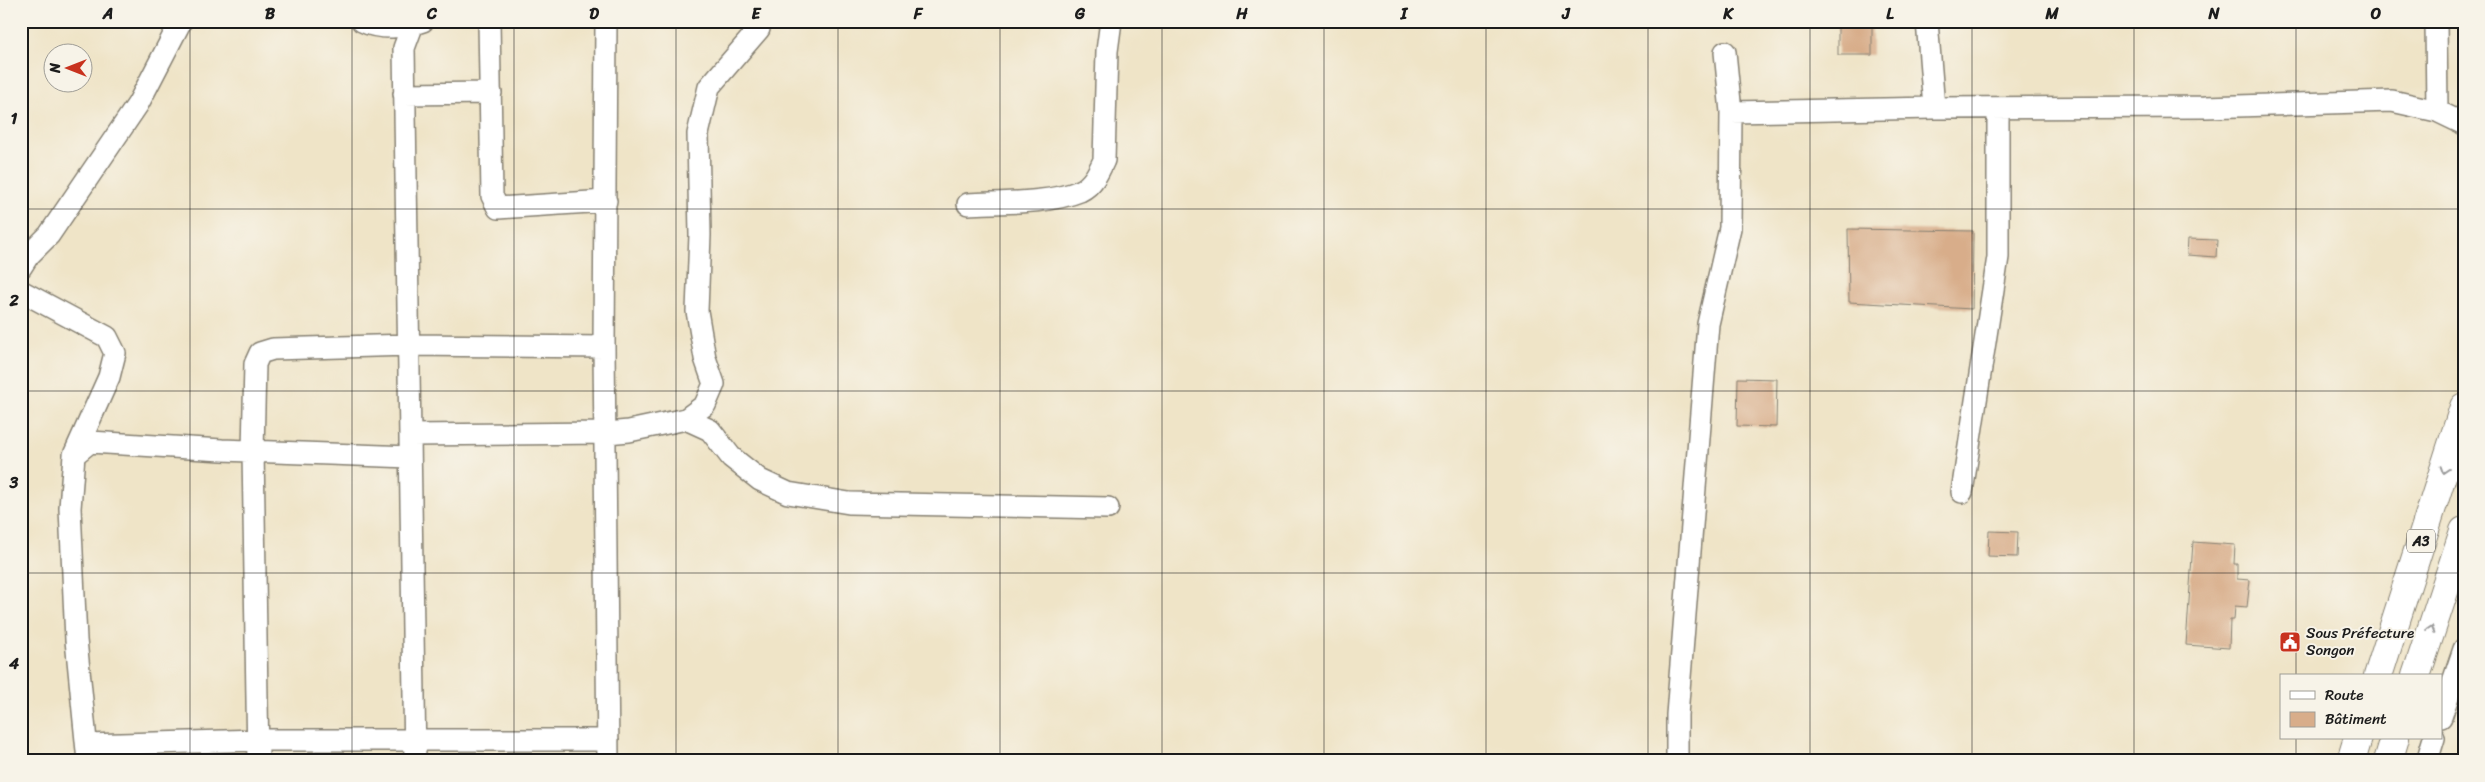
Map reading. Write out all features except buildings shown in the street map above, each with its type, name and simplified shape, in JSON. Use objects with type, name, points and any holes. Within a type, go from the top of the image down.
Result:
[{"type":"main road","name":"A3","points":[[2379,674],[2464,407]]},
{"type":"main road","name":"A3","points":[[2417,674],[2464,531]]},
{"type":"main road","points":[[2351,761],[2357,740]]},
{"type":"main road","points":[[2388,761],[2394,740]]},
{"type":"street","points":[[21,267],[28,256],[49,235],[138,104],[181,21]]},
{"type":"street","points":[[362,21],[374,27],[416,23]]},
{"type":"street","points":[[489,21],[492,196],[498,208],[606,201]]},
{"type":"street","points":[[21,291],[107,337],[115,353],[109,377],[74,455],[70,508],[76,640],[88,753],[258,750],[608,750],[607,433],[604,347],[606,21]]},
{"type":"street","points":[[411,435],[607,433],[686,419],[704,405],[714,384],[705,358],[697,311],[700,235],[698,134],[709,87],[759,29],[760,21]]},
{"type":"street","points":[[968,204],[1044,199],[1082,190],[1096,177],[1104,160],[1107,51],[1111,21]]},
{"type":"street","points":[[1927,21],[1934,108]]},
{"type":"street","points":[[2436,21],[2437,111]]},
{"type":"street","points":[[415,751],[404,48],[416,23]]},
{"type":"street","points":[[1677,761],[1677,715],[1708,324],[1730,228],[1731,112],[1725,52]]},
{"type":"street","points":[[404,94],[491,93]]},
{"type":"street","points":[[1731,112],[1934,108],[2206,107],[2392,101],[2437,111],[2464,124]]},
{"type":"street","points":[[1962,492],[1998,257],[1998,109]]},
{"type":"street","points":[[258,750],[253,451],[255,364],[260,353],[273,349],[409,346],[604,347]]},
{"type":"street","points":[[686,419],[710,430],[731,457],[760,480],[788,493],[849,503],[1108,508]]},
{"type":"street","points":[[74,455],[90,442],[410,457]]},
{"type":"street","points":[[2442,714],[2464,649]]},
{"type":"street","points":[[2427,761],[2433,740]]},
{"type":"place","name":"Sous Préfecture Songon","points":[[2290,642]]}]
